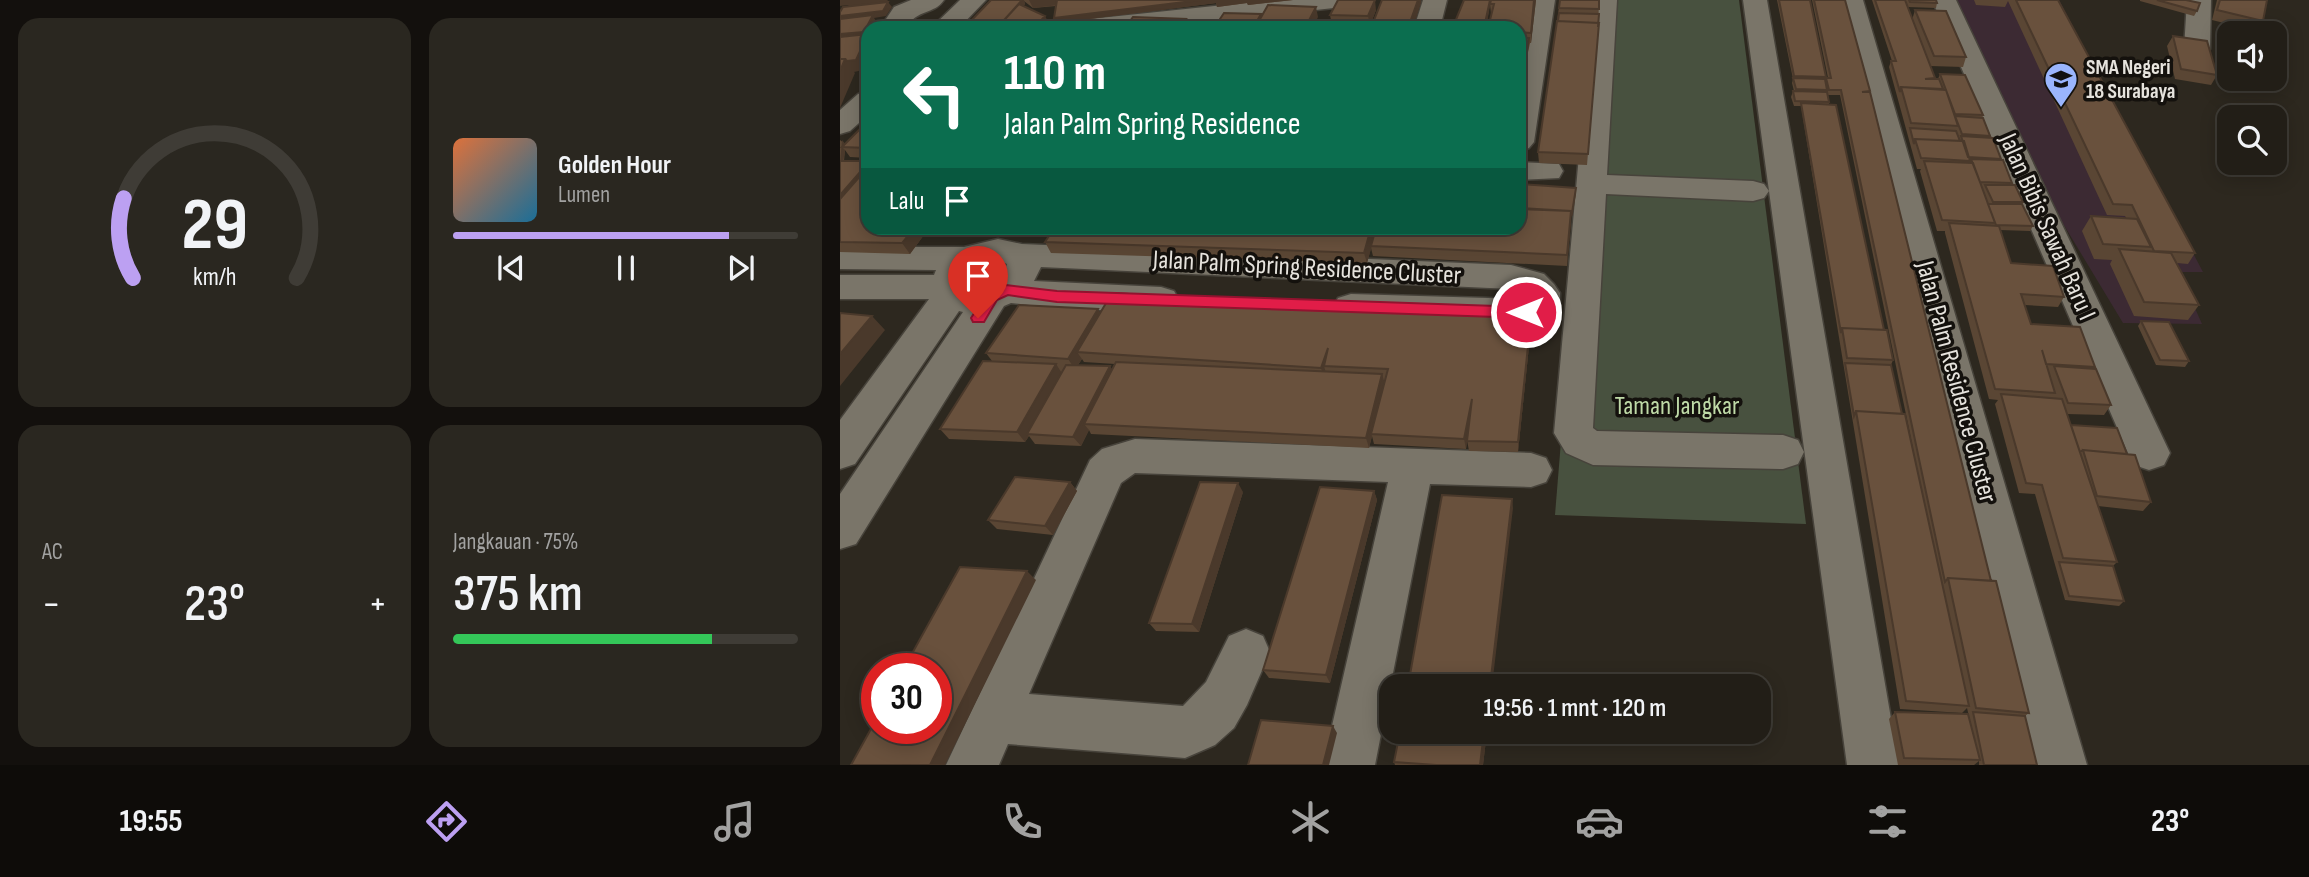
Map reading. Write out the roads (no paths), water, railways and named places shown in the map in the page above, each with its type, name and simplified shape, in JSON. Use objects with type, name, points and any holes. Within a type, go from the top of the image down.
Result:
[{"type":"street","points":[[897,21],[903,12],[932,0]]},
{"type":"street","points":[[952,21],[974,0]]},
{"type":"street","points":[[1429,21],[1435,0]]},
{"type":"street","points":[[1526,101],[1543,0]]},
{"type":"street","points":[[1605,0],[1573,429],[1578,439],[1593,448],[1783,452]]},
{"type":"street","points":[[1755,0],[1873,765]]},
{"type":"street","name":"Jalan Palm Residence Cluster","points":[[1852,0],[2061,765]]},
{"type":"street","name":"Jalan Bibis Sawah Baru I","points":[[1944,0],[2149,453]]},
{"type":"street","points":[[2197,49],[2199,0]]},
{"type":"street","points":[[1206,21],[1336,1]]},
{"type":"street","points":[[1321,21],[1336,1]]},
{"type":"street","points":[[840,125],[861,106]]},
{"type":"street","points":[[1592,184],[1753,191]]},
{"type":"street","points":[[840,452],[948,291],[948,278],[955,267],[1000,248],[1025,263],[1024,272],[999,293],[840,530]]},
{"type":"street","name":"Jalan Palm Spring Residence Cluster","points":[[840,258],[1000,248],[1511,277],[1532,283],[1542,293],[1542,305],[1526,312],[1319,306]]},
{"type":"street","points":[[840,287],[948,291]]},
{"type":"street","name":"Jalan Palm Spring Residence Cluster","points":[[948,291],[961,300],[999,293],[1195,302]]},
{"type":"street","points":[[972,765],[1105,472],[1117,461],[1135,456],[1531,470]]},
{"type":"street","points":[[1349,765],[1413,465]]},
{"type":"street","points":[[993,718],[1185,732],[1203,725],[1217,712],[1246,652]]},
{"type":"place","name":"SMA Negeri 18 Surabaya","points":[[2061,109]]},
{"type":"park label","name":"Taman Jangkar","points":[[1677,406]]}]
